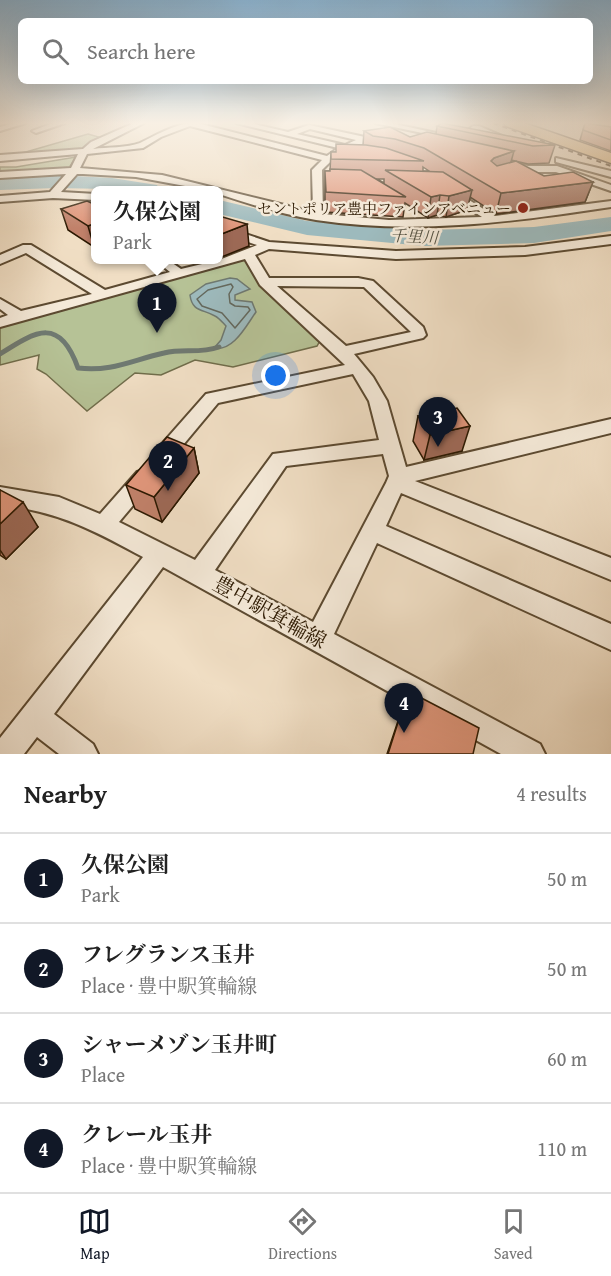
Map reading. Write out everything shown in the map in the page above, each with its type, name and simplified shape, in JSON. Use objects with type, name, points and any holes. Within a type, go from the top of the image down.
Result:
[{"type":"street","points":[[53,195],[75,170],[82,158]]},
{"type":"street","points":[[318,217],[316,170],[329,158]]},
{"type":"street","points":[[554,159],[611,174]]},
{"type":"street","points":[[493,162],[528,169],[556,169],[611,188]]},
{"type":"street","points":[[506,177],[528,169]]},
{"type":"street","points":[[0,175],[75,170],[139,174],[195,186]]},
{"type":"street","points":[[318,183],[330,183]]},
{"type":"street","points":[[441,186],[493,219]]},
{"type":"street","points":[[223,192],[318,217],[367,221],[423,222],[493,219],[611,204]]},
{"type":"street","points":[[0,199],[53,195],[91,197]]},
{"type":"street","points":[[404,209],[423,222]]},
{"type":"street","points":[[223,229],[267,244],[396,255],[525,250],[611,240]]},
{"type":"street","points":[[223,261],[248,254],[267,244]]},
{"type":"street","points":[[0,260],[27,248],[103,295]]},
{"type":"street","points":[[248,254],[265,282],[343,352],[357,368],[378,401],[397,479],[374,531],[318,639]]},
{"type":"street","points":[[167,264],[179,273]]},
{"type":"street","points":[[0,323],[212,264]]},
{"type":"street","points":[[265,282],[358,282],[368,284],[418,330],[418,335],[343,352]]},
{"type":"street","points":[[0,303],[19,316]]},
{"type":"street","points":[[104,525],[212,398],[357,368]]},
{"type":"street","points":[[397,479],[611,426]]},
{"type":"street","points":[[199,574],[280,459],[390,446]]},
{"type":"street","points":[[397,479],[611,569]]},
{"type":"street","name":"豊中駅箕輪線","points":[[0,496],[59,506],[104,525],[160,553],[530,754]]},
{"type":"street","points":[[374,531],[611,637]]},
{"type":"street","points":[[6,754],[160,553]]},
{"type":"street","points":[[35,718],[83,754]]},
{"type":"green space","points":[[75,158],[69,168],[0,173],[0,167],[16,167]]},
{"type":"green space","points":[[240,259],[245,260],[256,279],[321,339],[317,346],[233,367],[195,360],[161,375],[135,373],[87,411],[46,374],[37,369],[39,355],[0,365],[0,327]]},
{"type":"water","points":[[230,278],[237,279],[250,289],[235,295],[235,300],[252,302],[256,312],[233,342],[221,348],[214,348],[221,340],[226,326],[216,317],[196,307],[190,295],[206,284]]},
{"type":"building","points":[[416,158],[424,161],[331,159]]},
{"type":"building","points":[[441,158],[494,158],[491,161],[497,166],[516,161],[544,176],[573,172],[593,182],[501,193]]},
{"type":"building","points":[[330,169],[361,170],[406,197],[326,192],[325,171],[330,171]]},
{"type":"building","points":[[385,170],[443,172],[472,190],[449,196],[431,197]]},
{"type":"building","points":[[87,201],[91,203],[91,225],[88,226],[61,209]]},
{"type":"building","points":[[223,217],[247,224],[223,233]]},
{"type":"building","points":[[457,408],[470,426],[430,435],[418,416]]},
{"type":"building","points":[[167,437],[194,448],[154,497],[126,485]]},
{"type":"building","points":[[0,490],[23,502],[0,524]]},
{"type":"building","points":[[408,691],[479,728],[473,754],[388,754]]},
{"type":"waterway","name":"千里川","points":[[0,184],[94,182],[131,186]]},
{"type":"waterway","name":"千里川","points":[[223,208],[307,228],[424,238],[534,235],[611,224]]},
{"type":"waterway","points":[[0,354],[25,339],[46,333],[55,335],[63,341],[78,368],[90,369],[122,365],[171,352],[219,347]]},
{"type":"railway","points":[[590,158],[611,166]]},
{"type":"place","name":"セントポリア豊中ファインアベニュー","points":[[523,208]]},
{"type":"place","name":"久保公園","points":[[157,333]]},
{"type":"place","name":"シャーメゾン玉井町","points":[[438,447]]},
{"type":"place","name":"フレグランス玉井","points":[[168,491]]},
{"type":"place","name":"クレール玉井","points":[[404,733]]}]
